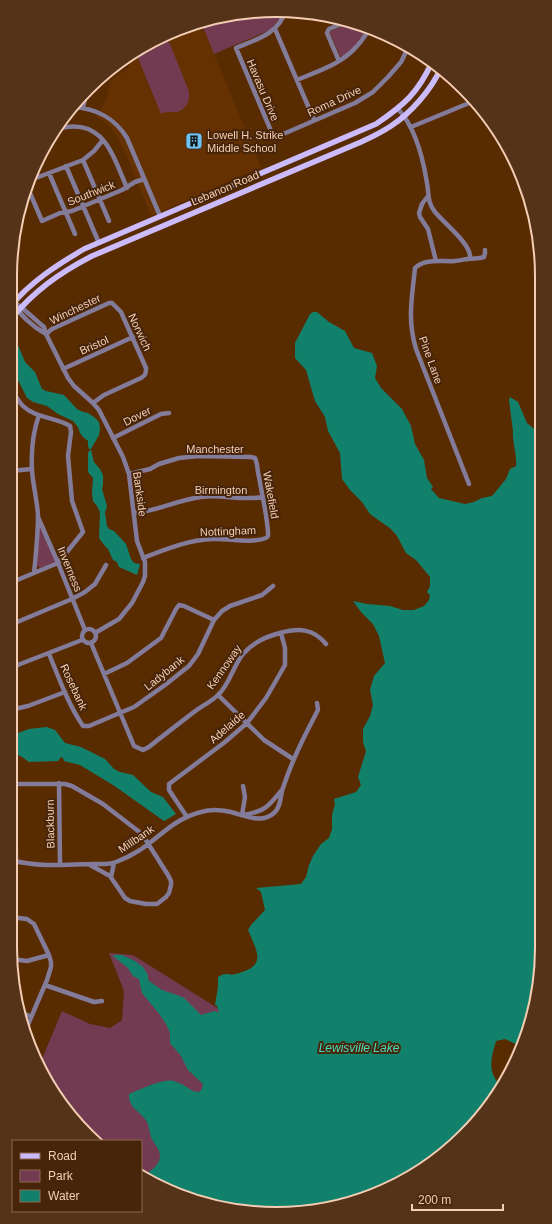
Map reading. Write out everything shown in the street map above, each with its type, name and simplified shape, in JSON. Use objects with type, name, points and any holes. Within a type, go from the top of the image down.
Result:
[{"type":"main road","name":"Lebanon Road","points":[[17,298],[58,264],[84,249],[376,124],[398,109],[410,97],[419,87],[429,68]]},
{"type":"main road","name":"Lebanon Road","points":[[17,312],[35,293],[65,270],[92,256],[361,142],[393,125],[405,116],[425,95],[438,74]]},
{"type":"main road","points":[[160,216],[164,225]]},
{"type":"street","points":[[283,17],[275,29],[314,120]]},
{"type":"street","points":[[339,61],[328,31],[340,25]]},
{"type":"street","name":"Havasu Drive","points":[[274,138],[236,48],[275,29]]},
{"type":"street","points":[[297,80],[339,61],[358,46],[365,33]]},
{"type":"street","name":"Roma Drive","points":[[274,138],[355,103],[373,92],[401,62],[406,52]]},
{"type":"street","points":[[83,108],[84,102]]},
{"type":"street","points":[[411,127],[469,103]]},
{"type":"street","points":[[79,108],[94,111],[105,116],[120,127],[127,138],[160,216]]},
{"type":"street","points":[[398,109],[405,116],[411,127],[423,164],[428,196],[434,211],[463,240],[470,254],[468,259]]},
{"type":"street","points":[[64,128],[79,127],[89,129],[103,140],[110,148],[127,188]]},
{"type":"street","points":[[37,178],[83,160],[94,151],[103,140]]},
{"type":"street","points":[[83,160],[109,221]]},
{"type":"street","points":[[66,166],[99,243]]},
{"type":"street","points":[[49,173],[75,234]]},
{"type":"street","name":"Southwick","points":[[31,194],[42,221],[100,200],[127,188],[144,178]]},
{"type":"street","points":[[428,196],[422,204],[419,213],[428,229],[436,261]]},
{"type":"street","name":"Pine Lane","points":[[469,484],[416,349],[412,335],[410,310],[415,268],[419,264],[436,261],[478,259],[483,257],[485,250]]},
{"type":"street","name":"Winchester","points":[[46,334],[109,303],[112,303]]},
{"type":"street","name":"Norwich","points":[[93,403],[104,395],[141,378],[146,372],[146,368],[124,318],[116,306],[112,303]]},
{"type":"street","name":"Bankside","points":[[17,307],[44,327],[63,369],[74,386],[99,410],[123,457],[129,474],[137,541],[146,567],[145,576],[132,603],[122,615],[115,622],[95,633]]},
{"type":"street","name":"Bristol","points":[[63,369],[133,338]]},
{"type":"street","points":[[17,400],[30,412],[68,425],[71,428],[68,456],[72,501],[83,532],[58,562],[17,580]]},
{"type":"street","name":"Dover","points":[[113,438],[161,414],[169,413]]},
{"type":"street","name":"Inverness","points":[[34,573],[37,548],[38,515],[32,469],[32,448],[39,415]]},
{"type":"street","name":"Manchester","points":[[129,474],[179,458],[199,456],[255,458]]},
{"type":"street","name":"Wakefield","points":[[255,458],[257,461],[268,536]]},
{"type":"street","points":[[17,470],[32,469]]},
{"type":"street","name":"Birmington","points":[[134,513],[157,510],[179,501],[203,497],[246,499],[263,497]]},
{"type":"street","name":"Inverness","points":[[38,515],[85,630]]},
{"type":"street","name":"Nottingham","points":[[143,558],[184,543],[212,539],[246,540],[264,538],[268,536]]},
{"type":"street","points":[[17,622],[85,592],[95,584],[106,564]]},
{"type":"street","name":"Ladybank","points":[[85,726],[89,726],[134,707],[141,702],[189,666],[198,654],[214,620],[222,611],[230,606],[262,595],[273,586]]},
{"type":"street","points":[[104,674],[127,663],[159,640],[179,605],[214,620]]},
{"type":"street","points":[[82,640],[82,635],[85,630],[91,630],[95,633],[95,639],[91,643]]},
{"type":"street","name":"Kennoway","points":[[120,712],[134,746],[143,750],[218,695],[230,679],[242,656],[249,647],[257,641],[292,630],[307,631],[318,636],[326,644]]},
{"type":"street","name":"Adelaide","points":[[186,817],[169,790],[168,784],[225,742],[247,723],[266,698],[285,665],[281,633]]},
{"type":"street","points":[[82,640],[86,643],[91,643]]},
{"type":"street","points":[[17,665],[82,640]]},
{"type":"street","points":[[91,643],[120,712]]},
{"type":"street","name":"Rosebank","points":[[49,654],[65,692],[81,723],[85,726]]},
{"type":"street","points":[[17,708],[28,706],[65,692]]},
{"type":"street","points":[[218,695],[264,740],[293,759]]},
{"type":"street","name":"Millbank","points":[[17,862],[48,866],[114,863],[148,844],[173,824],[186,817],[209,810],[230,812],[265,819],[276,812],[281,800],[281,792],[293,759],[318,710],[317,703]]},
{"type":"street","points":[[17,784],[59,783],[72,786],[106,806],[142,834],[171,881],[169,893],[164,900],[154,905],[130,901],[126,898],[111,877],[88,864]]},
{"type":"street","name":"Blackburn","points":[[59,783],[60,865]]},
{"type":"street","points":[[242,815],[245,797],[243,786]]},
{"type":"street","name":"Millbank","points":[[242,815],[253,814],[264,810],[281,792]]},
{"type":"street","points":[[111,877],[114,863]]},
{"type":"street","points":[[17,918],[27,919],[35,926],[49,955],[51,967],[45,985],[28,1023]]},
{"type":"street","points":[[18,960],[26,961],[49,955]]},
{"type":"street","points":[[45,985],[94,1002],[102,1002]]},
{"type":"street","points":[[26,1014],[31,1016]]},
{"type":"shaded area","points":[[199,29],[205,32],[261,167],[151,216],[127,157],[115,133],[108,125],[96,117],[106,100],[111,80],[127,69],[131,62],[161,44],[177,37]]},
{"type":"green space","points":[[280,17],[270,30],[214,54],[203,28],[242,19]]},
{"type":"green space","points":[[343,26],[364,33],[355,46],[342,57],[340,56],[330,33],[331,31]]},
{"type":"green space","points":[[167,41],[170,44],[188,89],[189,99],[186,106],[181,111],[166,112],[161,114],[138,58]]},
{"type":"green space","points":[[39,524],[55,559],[55,562],[40,568],[37,565]]},
{"type":"green space","points":[[109,953],[133,955],[254,1031],[225,1202],[177,1187],[142,1169],[142,1140],[102,1140],[81,1119],[71,1106],[52,1078],[44,1063],[42,1059],[62,1011],[90,1024],[110,1028],[122,1020],[124,991]]},
{"type":"water","name":"Lewisville Lake","points":[[317,312],[329,322],[345,331],[354,348],[372,353],[377,366],[375,378],[381,388],[402,409],[411,426],[415,444],[424,460],[427,478],[433,487],[431,489],[439,498],[465,504],[492,496],[506,479],[510,469],[516,466],[509,400],[510,397],[518,402],[527,423],[535,429],[535,948],[533,982],[530,999],[516,1044],[505,1039],[496,1041],[491,1064],[493,1075],[498,1082],[471,1119],[447,1143],[406,1172],[359,1193],[310,1205],[276,1207],[242,1205],[209,1198],[177,1187],[148,1173],[158,1163],[160,1155],[151,1137],[145,1119],[130,1102],[129,1094],[164,1081],[174,1081],[197,1092],[202,1089],[203,1084],[188,1070],[181,1056],[170,1043],[170,1033],[166,1024],[142,993],[139,979],[133,976],[128,968],[113,956],[122,955],[135,961],[143,967],[148,975],[149,981],[162,990],[184,998],[201,1015],[215,1011],[219,1013],[217,1006],[215,1005],[218,977],[224,974],[236,974],[246,971],[253,967],[256,962],[257,951],[248,930],[265,910],[261,892],[256,888],[301,884],[306,877],[313,856],[321,844],[329,838],[332,829],[332,815],[335,804],[334,799],[356,792],[361,785],[358,777],[366,751],[363,742],[363,729],[370,716],[373,705],[370,690],[374,676],[385,663],[379,636],[373,624],[353,601],[390,606],[403,610],[414,610],[424,606],[429,600],[430,595],[427,592],[430,586],[430,577],[416,560],[406,553],[397,536],[391,529],[370,514],[362,502],[342,479],[340,453],[328,431],[325,417],[315,401],[306,370],[295,358],[295,343],[310,314]]},
{"type":"water","points":[[17,345],[25,362],[35,372],[42,389],[64,395],[77,409],[88,413],[99,422],[99,435],[91,449],[89,449],[88,441],[80,433],[78,427],[73,421],[58,414],[47,406],[33,402],[27,398],[17,379]]},
{"type":"water","points":[[90,450],[94,462],[103,475],[102,489],[107,506],[105,513],[107,526],[126,544],[131,559],[134,563],[140,564],[137,575],[119,567],[99,538],[100,512],[93,501],[93,478],[88,472],[88,453]]},
{"type":"water","points":[[47,727],[55,730],[65,743],[81,747],[105,759],[114,769],[133,775],[151,792],[163,797],[176,814],[164,821],[113,785],[80,765],[64,761],[61,757],[58,761],[29,762],[17,754],[17,733],[29,729]]},
{"type":"place","name":"Lowell H. Strike Middle School","points":[[194,141]]}]
